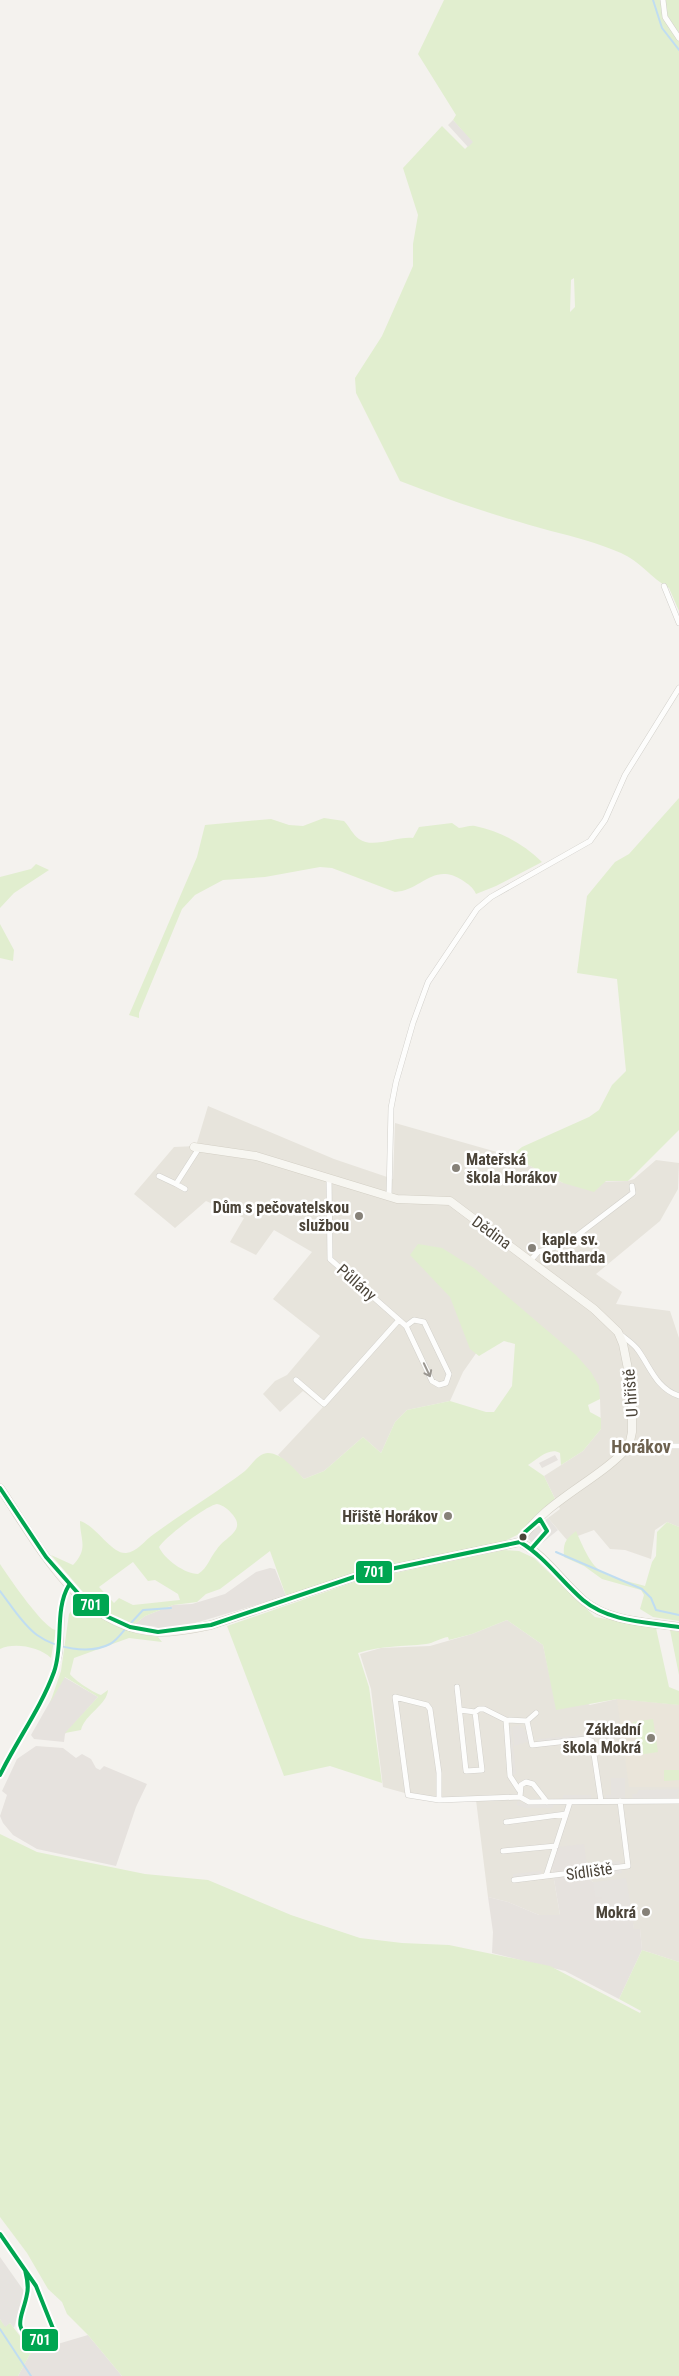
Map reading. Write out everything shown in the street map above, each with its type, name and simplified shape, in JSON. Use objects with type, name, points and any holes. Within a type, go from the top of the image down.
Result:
[{"type":"street","points":[[663,0],[665,17],[679,38]]},
{"type":"street","points":[[664,586],[679,623]]},
{"type":"street","points":[[176,1184],[196,1148],[256,1156],[389,1196],[392,1108],[396,1082],[428,982],[477,909],[484,903],[590,841],[605,820],[625,775],[679,688]]},
{"type":"street","points":[[159,1176],[185,1189]]},
{"type":"street","name":"Půllány","points":[[329,1178],[330,1259],[406,1326],[432,1381],[442,1385],[448,1381],[449,1374],[424,1322],[414,1320],[406,1326]]},
{"type":"street","points":[[531,1260],[538,1252],[566,1244],[632,1193],[632,1186]]},
{"type":"street","name":"Dědina","points":[[389,1196],[397,1199],[450,1201],[594,1309],[618,1332],[624,1344]]},
{"type":"street","points":[[296,1380],[324,1404],[399,1320]]},
{"type":"street","points":[[618,1332],[638,1348],[647,1367],[666,1392],[679,1396]]},
{"type":"street","name":"U hřiště","points":[[624,1344],[632,1389],[632,1432],[628,1446]]},
{"type":"street","points":[[520,1542],[525,1532],[628,1446],[679,1446]]},
{"type":"street","points":[[0,1488],[46,1556],[70,1585],[95,1609],[129,1626],[167,1631],[211,1625],[357,1576],[520,1542],[532,1548],[585,1602],[598,1610],[617,1616],[679,1627]]},
{"type":"street","points":[[532,1548],[547,1531],[540,1519]]},
{"type":"street","points":[[0,1775],[47,1690],[61,1650],[64,1596],[70,1585]]},
{"type":"street","points":[[457,1686],[466,1771],[482,1770],[475,1712]]},
{"type":"street","points":[[439,1800],[439,1773],[430,1709],[427,1705],[395,1697],[408,1795],[439,1800],[520,1797],[526,1802],[679,1801]]},
{"type":"street","points":[[460,1710],[475,1712],[479,1709],[484,1709],[506,1720],[527,1722]]},
{"type":"street","points":[[527,1722],[536,1713]]},
{"type":"street","points":[[506,1720],[510,1776],[519,1790],[520,1797]]},
{"type":"street","points":[[527,1722],[532,1745],[586,1739],[592,1741],[601,1801]]},
{"type":"street","points":[[519,1790],[523,1784],[531,1783],[547,1802]]},
{"type":"street","name":"Sídliště","points":[[514,1880],[628,1866],[620,1801]]},
{"type":"street","name":"Sídliště","points":[[546,1876],[570,1802]]},
{"type":"street","points":[[506,1822],[566,1814]]},
{"type":"street","name":"Sídliště","points":[[503,1851],[556,1846]]},
{"type":"shaded area","points":[[453,120],[473,142],[468,147],[448,125]]},
{"type":"shaded area","points":[[208,1106],[334,1159],[393,1179],[395,1123],[511,1156],[563,1183],[628,1181],[634,1179],[656,1160],[679,1163],[678,1189],[660,1221],[596,1274],[622,1292],[616,1304],[670,1311],[679,1338],[679,1527],[667,1522],[655,1530],[651,1559],[625,1550],[610,1549],[594,1530],[567,1540],[548,1518],[560,1509],[544,1476],[583,1451],[601,1429],[600,1399],[537,1343],[491,1332],[463,1372],[450,1401],[407,1410],[395,1422],[381,1453],[363,1437],[324,1471],[304,1479],[278,1455],[323,1407],[303,1391],[280,1412],[263,1394],[275,1381],[287,1375],[320,1336],[273,1299],[312,1252],[274,1230],[256,1255],[230,1242],[244,1218],[206,1201],[175,1228],[134,1194],[174,1147],[196,1146]]},
{"type":"shaded area","points":[[555,1455],[558,1460],[542,1468],[539,1463]]},
{"type":"shaded area","points":[[548,1518],[558,1530],[536,1548],[526,1536]]},
{"type":"shaded area","points":[[270,1568],[275,1569],[286,1596],[185,1626],[164,1628],[135,1624],[145,1616],[173,1605],[192,1604],[225,1594],[256,1572]]},
{"type":"shaded area","points":[[507,1620],[543,1645],[551,1682],[590,1705],[617,1699],[679,1705],[679,1962],[642,1950],[640,1929],[634,1930],[631,1911],[589,1879],[551,1862],[560,1915],[539,1915],[508,1902],[488,1897],[476,1800],[423,1798],[383,1787],[371,1689],[360,1654],[381,1648],[430,1646],[472,1634]]},
{"type":"shaded area","points":[[64,1677],[98,1697],[65,1734],[64,1742],[34,1739],[31,1735]]},
{"type":"shaded area","name":"Základní škola Mokrá","points":[[617,1699],[679,1705],[679,1787],[629,1787]]},
{"type":"shaded area","points":[[520,1725],[521,1728],[524,1728],[525,1732],[530,1734],[530,1741],[514,1746],[512,1727]]},
{"type":"shaded area","points":[[508,1727],[511,1727],[516,1774],[512,1775]]},
{"type":"shaded area","points":[[583,1735],[586,1737],[541,1742],[538,1739]]},
{"type":"shaded area","points":[[36,1746],[63,1748],[76,1758],[82,1754],[91,1759],[96,1768],[100,1770],[104,1766],[147,1784],[136,1807],[116,1866],[37,1849],[13,1835],[3,1823],[0,1816],[7,1795],[2,1791],[17,1759]]},
{"type":"shaded area","points":[[611,1778],[625,1778],[625,1799],[606,1799],[606,1795],[611,1795]]},
{"type":"shaded area","points":[[679,1789],[677,1799],[633,1799],[632,1794],[637,1794],[638,1790]]},
{"type":"shaded area","points":[[563,1795],[591,1795],[591,1799],[563,1799]]},
{"type":"shaded area","points":[[517,1801],[526,1804],[553,1804],[553,1808],[525,1808],[517,1805]]},
{"type":"shaded area","points":[[584,1844],[589,1879],[632,1911],[634,1929],[640,1929],[642,1950],[619,1999],[565,1971],[492,1953],[493,1932],[488,1897],[508,1902],[539,1915],[560,1915],[551,1862],[557,1847]]},
{"type":"shaded area","points":[[620,1861],[622,1873],[599,1876],[598,1867],[586,1869],[585,1866]]},
{"type":"shaded area","points":[[541,1871],[541,1875],[513,1878],[513,1874]]},
{"type":"shaded area","points":[[626,1878],[632,1911],[599,1916],[597,1907],[601,1906],[601,1904],[597,1904],[596,1900],[602,1899],[602,1897],[595,1897],[593,1882]]},
{"type":"shaded area","points":[[0,2257],[24,2291],[14,2328],[10,2323],[5,2327],[0,2319]]},
{"type":"shaded area","points":[[88,2335],[122,2376],[18,2376],[30,2354],[34,2351]]},
{"type":"green space","points":[[444,0],[679,0],[679,611],[669,588],[628,556],[586,540],[474,508],[400,481],[356,393],[355,378],[382,336],[413,266],[413,244],[418,215],[403,168],[442,126],[465,149],[472,142],[453,120],[456,115],[418,54]],"holes":[[[574,278],[575,307],[570,312],[571,280]]]},
{"type":"green space","points":[[679,798],[679,1130],[628,1181],[606,1181],[594,1192],[563,1183],[511,1156],[522,1147],[589,1117],[599,1110],[612,1085],[626,1071],[617,979],[577,973],[587,896],[615,862],[629,854]]},
{"type":"green space","points":[[324,818],[344,821],[359,839],[371,843],[413,838],[419,827],[452,823],[459,828],[475,826],[511,839],[527,849],[542,862],[496,886],[476,894],[468,884],[452,875],[443,874],[435,876],[412,887],[395,892],[332,868],[320,867],[265,877],[223,880],[195,895],[182,909],[139,1013],[139,1018],[129,1015],[197,857],[205,825],[271,819],[289,825],[303,826]]},
{"type":"green space","points":[[36,864],[49,870],[14,893],[0,908],[0,877],[31,869]]},
{"type":"green space","points":[[0,924],[14,950],[13,961],[0,958]]},
{"type":"green space","points":[[418,1244],[442,1248],[474,1268],[576,1355],[591,1372],[599,1386],[600,1399],[588,1405],[590,1412],[601,1418],[601,1429],[583,1451],[561,1465],[560,1453],[552,1452],[544,1454],[528,1465],[544,1476],[556,1501],[520,1531],[521,1533],[499,1544],[372,1569],[286,1596],[270,1551],[220,1589],[206,1594],[197,1602],[173,1605],[145,1616],[135,1624],[135,1632],[158,1637],[162,1642],[129,1638],[74,1658],[70,1674],[72,1677],[101,1695],[108,1690],[104,1700],[83,1724],[81,1730],[65,1733],[98,1697],[65,1677],[50,1703],[61,1671],[69,1614],[75,1606],[86,1608],[102,1617],[106,1611],[83,1592],[51,1555],[73,1565],[81,1554],[82,1549],[80,1521],[92,1528],[115,1549],[120,1552],[130,1552],[245,1471],[258,1457],[264,1454],[273,1454],[283,1459],[304,1479],[324,1471],[363,1437],[381,1453],[395,1422],[407,1410],[450,1401],[486,1412],[494,1412],[512,1386],[515,1344],[504,1341],[479,1356],[470,1349],[450,1297],[410,1255]],"holes":[[[217,1504],[226,1508],[233,1515],[237,1525],[236,1530],[221,1545],[204,1569],[198,1574],[181,1569],[170,1561],[159,1547],[186,1522]],[[133,1562],[148,1581],[155,1580],[178,1594],[180,1600],[133,1605],[119,1598],[114,1603],[99,1587]]]},
{"type":"green space","points":[[667,1522],[679,1527],[679,1621],[653,1617],[640,1609],[644,1595],[641,1590],[602,1579],[584,1566],[564,1557],[566,1542],[576,1531],[589,1557],[600,1571],[645,1586],[652,1562],[656,1556],[657,1532]]},
{"type":"green space","points":[[504,1550],[519,1551],[534,1558],[595,1617],[656,1628],[669,1687],[679,1691],[679,1705],[617,1699],[556,1710],[543,1645],[507,1620],[472,1634],[449,1640],[448,1637],[432,1643],[384,1647],[358,1653],[369,1687],[382,1783],[330,1766],[284,1776],[227,1626],[357,1581]]},
{"type":"green space","points":[[0,1564],[35,1612],[50,1627],[56,1630],[51,1658],[34,1648],[12,1646],[0,1649]]},
{"type":"green space","points":[[670,1630],[679,1632],[679,1675]]},
{"type":"green space","points":[[653,1719],[658,1752],[638,1755],[633,1722]]},
{"type":"green space","points":[[664,1770],[679,1770],[679,1780],[664,1781]]},
{"type":"green space","points":[[0,1834],[37,1852],[145,1874],[208,1880],[291,1915],[360,1938],[402,1943],[449,1945],[550,1966],[640,2013],[641,2011],[619,1999],[642,1950],[679,1962],[679,2376],[122,2376],[88,2335],[67,2314],[62,2302],[48,2289],[27,2253],[0,2217]]},
{"type":"green space","points":[[0,2319],[5,2326],[10,2323],[33,2353],[30,2354],[18,2376],[0,2376]]},
{"type":"waterway","points":[[653,0],[662,28],[679,50]]},
{"type":"waterway","points":[[556,1552],[642,1589],[651,1598],[656,1610],[679,1615]]},
{"type":"waterway","points":[[0,1591],[32,1631],[44,1640],[72,1649],[92,1649],[110,1644],[126,1628]]},
{"type":"waterway","points":[[130,1624],[143,1610],[171,1608]]},
{"type":"waterway","points":[[0,2329],[31,2376]]},
{"type":"transit line","name":"701","points":[[0,1488],[46,1557],[84,1600],[106,1616],[130,1627],[158,1632],[211,1625],[357,1576],[520,1542]]},
{"type":"transit line","name":"701","points":[[520,1542],[525,1532],[540,1519],[547,1531],[532,1548]]},
{"type":"transit line","name":"701","points":[[520,1542],[545,1562],[583,1600],[604,1613],[629,1620],[679,1627]]},
{"type":"transit line","name":"701","points":[[0,1775],[49,1685],[54,1672],[57,1661],[60,1616],[64,1595],[69,1585]]},
{"type":"transit line","name":"701","points":[[0,2234],[25,2270]]},
{"type":"transit line","name":"701","points":[[25,2270],[36,2286],[54,2331],[51,2336],[33,2343],[26,2337],[20,2326],[28,2291],[25,2270]]},
{"type":"place","name":"Mateřská škola Horákov","points":[[456,1168]]},
{"type":"place","name":"Dům s pečovatelskou službou","points":[[359,1216]]},
{"type":"place","name":"kaple sv. Gottharda","points":[[532,1248]]},
{"type":"place","name":"Hřiště Horákov","points":[[448,1516]]},
{"type":"place","name":"Základní škola Mokrá","points":[[651,1738]]},
{"type":"place","name":"Mokrá","points":[[646,1912]]},
{"type":"district","name":"Horákov","points":[[641,1447]]}]
